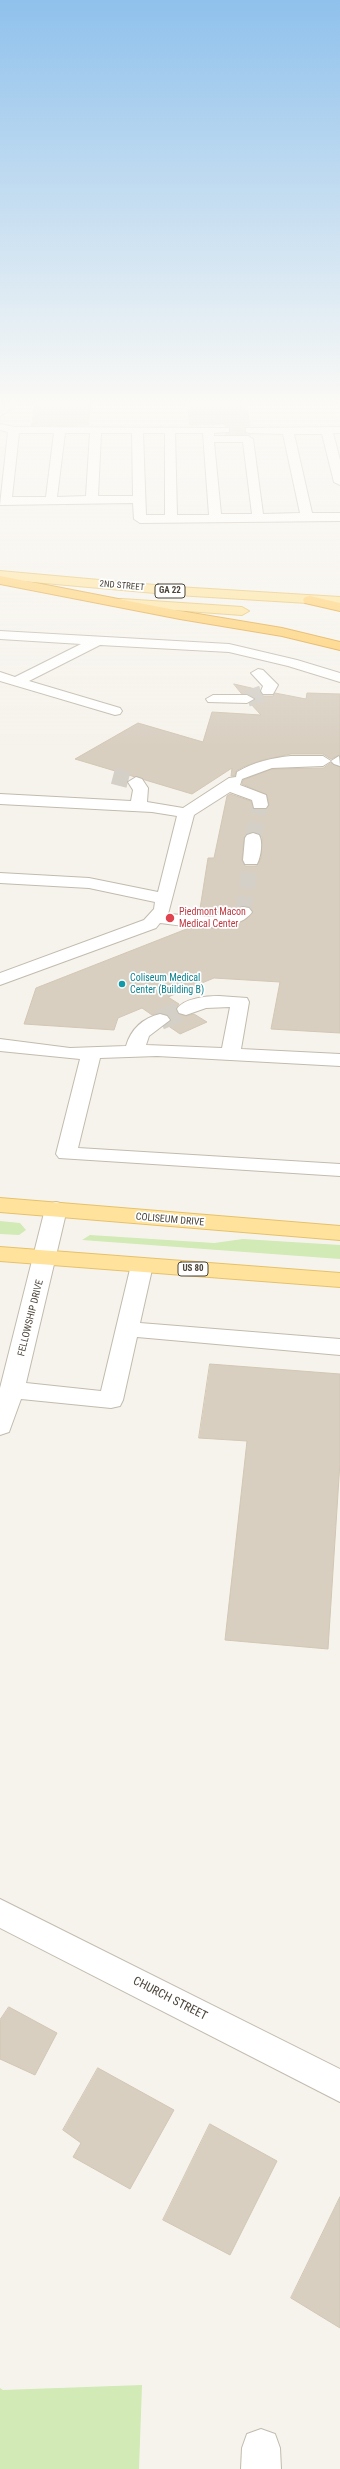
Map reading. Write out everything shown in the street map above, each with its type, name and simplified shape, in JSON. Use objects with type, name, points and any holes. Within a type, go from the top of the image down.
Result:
[{"type":"highway","points":[[0,580],[282,632],[340,646]]},
{"type":"highway","points":[[310,600],[340,607]]},
{"type":"main road","name":"2ND STREET","points":[[0,575],[170,591],[340,602]]},
{"type":"main road","name":"2ND STREET","points":[[119,603],[258,612]]},
{"type":"main road","points":[[312,615],[340,615]]},
{"type":"main road","name":"COLISEUM DRIVE","points":[[0,1205],[340,1233]]},
{"type":"main road","name":"US 80","points":[[0,1254],[340,1280]]},
{"type":"street","points":[[140,517],[140,519],[296,517]]},
{"type":"street","points":[[0,635],[229,648],[292,663],[340,678]]},
{"type":"street","points":[[16,682],[98,640]]},
{"type":"street","points":[[258,673],[271,685],[268,691]]},
{"type":"street","points":[[0,676],[115,711]]},
{"type":"street","points":[[213,699],[247,699]]},
{"type":"street","points":[[0,799],[137,806],[186,813],[264,763],[284,761],[323,761]]},
{"type":"street","points":[[235,781],[260,798],[260,805]]},
{"type":"street","points":[[136,782],[141,787],[142,793],[137,806]]},
{"type":"street","points":[[0,979],[150,924],[162,910],[186,813]]},
{"type":"street","points":[[251,860],[253,838]]},
{"type":"street","points":[[0,878],[89,883],[165,899]]},
{"type":"street","points":[[156,917],[214,923],[230,920],[243,912]]},
{"type":"street","points":[[186,1009],[196,1004],[214,1001],[240,1002],[230,1055]]},
{"type":"street","points":[[135,1051],[137,1038],[143,1030],[160,1020]]},
{"type":"street","points":[[0,1045],[34,1051],[91,1054],[135,1051],[340,1060]]},
{"type":"street","points":[[91,1054],[66,1154],[340,1170]]},
{"type":"street","name":"FELLOWSHIP DRIVE","points":[[0,1426],[46,1258],[56,1209]]},
{"type":"street","points":[[11,1390],[111,1400],[142,1265]]},
{"type":"street","points":[[127,1329],[340,1347]]},
{"type":"street","name":"CHURCH STREET","points":[[0,1913],[340,2086]]},
{"type":"green space","points":[[0,1221],[20,1223],[26,1230],[19,1235],[0,1234]]},
{"type":"green space","points":[[90,1235],[214,1243],[243,1239],[340,1245],[340,1259],[82,1240]]},
{"type":"green space","points":[[142,2385],[139,2469],[0,2469],[0,2388],[3,2390]]},
{"type":"building","points":[[234,684],[260,690],[263,696],[273,696],[275,693],[306,699],[307,693],[340,694],[340,755],[331,759],[323,754],[291,754],[263,760],[243,767],[236,771],[235,776],[231,776],[232,768],[192,794],[75,759],[138,723],[203,742],[212,712],[261,715],[250,703],[255,698],[242,694]]},
{"type":"building","points":[[331,763],[340,767],[340,1033],[271,1029],[280,982],[214,978],[168,997],[179,1004],[176,1009],[179,1014],[186,1016],[194,1014],[207,1022],[180,1034],[167,1025],[171,1020],[168,1015],[160,1013],[152,1015],[142,1008],[118,1018],[114,1030],[24,1024],[36,988],[189,928],[222,928],[245,920],[253,912],[250,907],[243,906],[212,915],[199,915],[208,858],[214,858],[227,796],[230,794],[251,801],[253,809],[266,810],[269,805],[267,795],[242,784],[243,780],[272,769],[323,768]],"holes":[[[253,832],[262,837],[261,858],[257,866],[245,866],[242,860],[244,838],[247,834]]]},
{"type":"building","points":[[210,1364],[340,1374],[340,1462],[328,1649],[225,1640],[247,1441],[199,1438]]},
{"type":"building","points":[[9,2007],[57,2033],[35,2075],[0,2059],[0,2020]]},
{"type":"building","points":[[98,2068],[174,2110],[130,2189],[73,2157],[81,2143],[63,2130]]},
{"type":"building","points":[[210,2124],[277,2161],[230,2255],[163,2220]]},
{"type":"building","points":[[340,2197],[340,2328],[291,2298]]},
{"type":"tunnel","points":[[247,699],[268,691]]},
{"type":"tunnel","points":[[113,776],[136,782]]},
{"type":"tunnel","points":[[253,838],[260,805]]},
{"type":"tunnel","points":[[243,912],[251,860]]},
{"type":"tunnel","points":[[160,1020],[186,1009]]},
{"type":"place","name":"Piedmont Macon Medical Center","points":[[170,918]]},
{"type":"place","name":"Coliseum Medical Center (Building B)","points":[[122,984]]}]
